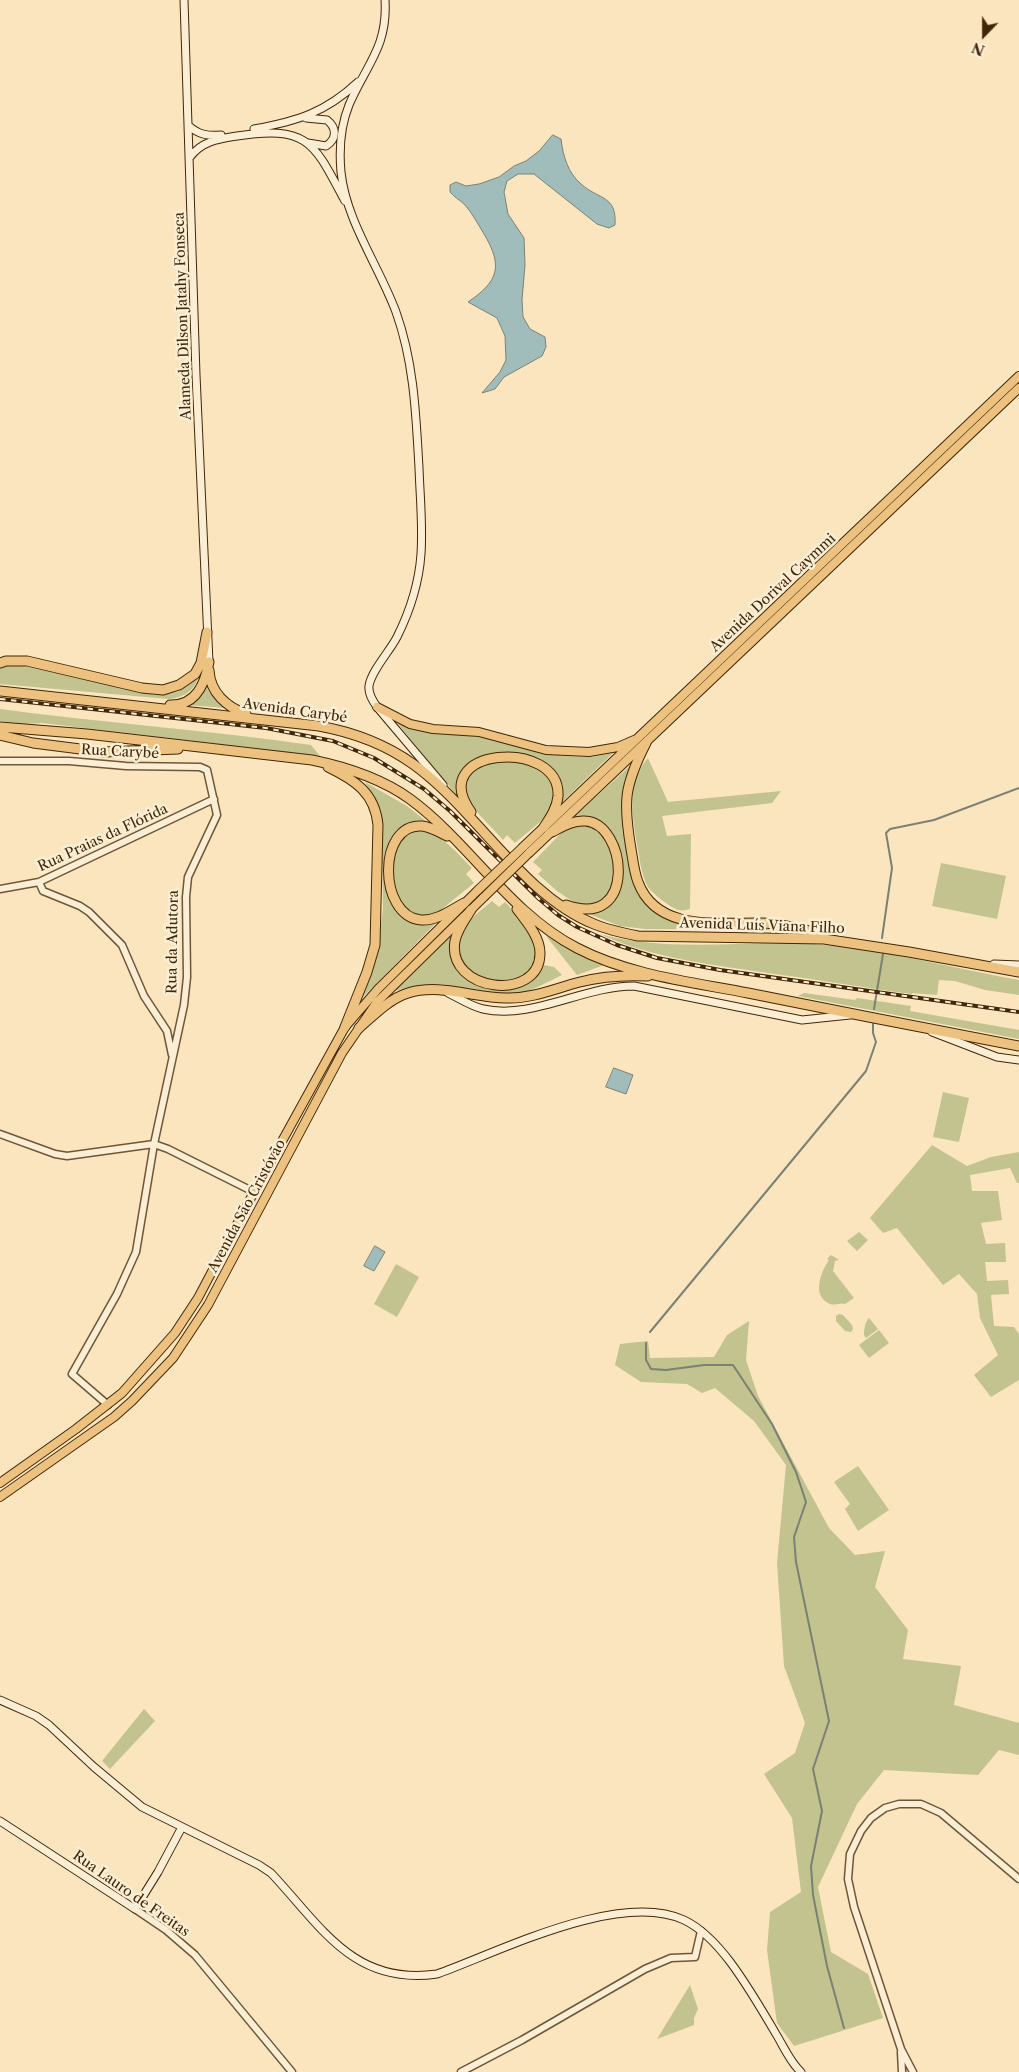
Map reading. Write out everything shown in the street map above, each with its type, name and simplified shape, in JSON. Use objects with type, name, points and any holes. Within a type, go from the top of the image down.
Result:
[{"type":"highway","points":[[100,702],[108,700],[178,705],[185,703],[203,685],[207,632]]},
{"type":"highway","points":[[0,663],[16,660],[26,661],[142,688],[163,690],[179,686],[192,677],[206,660]]},
{"type":"highway","points":[[206,660],[214,688],[230,708],[248,715],[281,721]]},
{"type":"highway","name":"Avenida Carybé","points":[[0,691],[281,721],[335,729],[353,734],[387,748],[425,773],[466,812],[518,868],[555,901]]},
{"type":"highway","points":[[0,727],[87,734],[312,760],[357,772],[396,790],[421,807],[505,892],[540,924],[578,948],[610,962],[662,976],[1019,1046]]},
{"type":"highway","points":[[0,736],[33,744],[104,752],[196,748]]},
{"type":"highway","points":[[643,740],[626,791],[626,813],[638,883],[654,906],[672,917],[688,921],[773,924],[853,942]]},
{"type":"highway","points":[[489,837],[465,802],[462,783],[472,766],[492,758],[512,757],[531,762],[546,769],[552,775],[556,782],[558,798],[548,830]]},
{"type":"highway","points":[[312,760],[356,782],[370,799],[377,817],[375,945],[368,972],[345,1027]]},
{"type":"highway","points":[[548,830],[577,821],[593,822],[605,830],[617,863],[614,892],[611,898],[598,908],[582,910],[555,901]]},
{"type":"highway","points":[[456,841],[430,828],[414,826],[406,829],[393,844],[389,879],[392,895],[399,909],[416,919],[430,920],[437,918],[464,903]]},
{"type":"highway","points":[[471,910],[455,939],[455,953],[460,966],[470,977],[486,983],[503,985],[525,980],[534,972],[537,966],[540,947],[528,924],[505,892]]},
{"type":"highway","name":"Avenida Luís Viana Filho","points":[[555,901],[608,930],[638,936],[808,938],[853,942],[1019,972]]},
{"type":"highway","points":[[359,1028],[375,1013],[398,997],[418,990],[438,990],[489,998],[518,998],[608,976],[662,976]]},
{"type":"main road","name":"Alameda Dilson Jatahy Fonseca","points":[[184,0],[196,375],[207,632]]},
{"type":"main road","points":[[355,221],[342,180],[341,152],[345,118],[362,78],[376,54],[383,34],[385,0]]},
{"type":"main road","points":[[189,126],[200,134],[210,136],[270,126],[298,119],[330,106],[362,78]]},
{"type":"main road","points":[[190,158],[203,144],[211,141],[261,132],[284,132],[310,143],[326,146],[332,140],[335,132],[331,123],[323,118],[298,119]]},
{"type":"main road","points":[[200,134],[199,141],[203,144]]},
{"type":"main road","points":[[297,136],[315,150],[325,162],[388,292],[403,334],[415,396],[422,552],[416,590],[397,638],[373,676],[369,687],[372,700],[466,812]]},
{"type":"main road","name":"Avenida Dorival Caymmi","points":[[643,740],[1019,376]]},
{"type":"main road","name":"Avenida Dorival Caymmi","points":[[548,830],[1019,388]]},
{"type":"main road","points":[[377,706],[399,720],[420,727],[479,732],[553,750],[574,752],[605,750],[643,740]]},
{"type":"main road","name":"Avenida São Cristóvão","points":[[0,1483],[108,1405],[132,1382],[176,1333],[198,1298],[345,1027],[378,989],[464,903],[523,847],[548,830]]},
{"type":"main road","name":"Avenida São Cristóvão","points":[[0,1497],[114,1417],[173,1358],[208,1305],[342,1053],[377,1002],[530,853],[548,830]]},
{"type":"main road","name":"Avenida Luís Viana Filho","points":[[976,963],[1019,966]]},
{"type":"main road","points":[[438,990],[487,1009],[519,1009],[623,986],[650,988],[802,1020],[854,1014]]},
{"type":"main road","points":[[920,1027],[982,1052],[997,1057],[1019,1060]]},
{"type":"main road","points":[[0,1700],[36,1716],[49,1725],[94,1767],[142,1806],[259,1865],[271,1873],[344,1952],[368,1965],[398,1975],[418,1977],[437,1974],[544,1931],[610,1916],[635,1913],[665,1915],[685,1921],[701,1931],[732,1964],[759,2005],[791,2060],[801,2072]]},
{"type":"main road","name":"Rua Lauro de Freitas","points":[[0,1822],[134,1909]]},
{"type":"main road","points":[[134,1909],[158,1872],[182,1827]]},
{"type":"street","name":"Rua Carybé","points":[[0,761],[69,761],[126,766],[200,767],[207,770],[214,799]]},
{"type":"street","name":"Rua Praias da Flórida","points":[[0,889],[39,882],[214,799]]},
{"type":"street","name":"Rua da Adutora","points":[[108,1405],[72,1374],[117,1294],[136,1252],[154,1144],[179,1033],[187,985],[186,885],[190,869],[217,815],[214,799]]},
{"type":"street","points":[[39,882],[43,891],[80,906],[89,912],[122,945],[144,996],[167,1031],[172,1058]]},
{"type":"street","points":[[0,1134],[55,1154],[67,1156],[154,1144],[168,1149],[254,1192]]},
{"type":"street","points":[[913,2072],[901,2049],[854,1907],[848,1879],[850,1854],[861,1830],[871,1818],[885,1808],[899,1804],[921,1804],[941,1813],[1019,1879]]},
{"type":"street","name":"Rua Lauro de Freitas","points":[[134,1909],[166,1930],[195,1955],[292,2072]]},
{"type":"street","points":[[461,2072],[522,2040],[644,1968],[672,1958],[696,1957],[701,1931]]},
{"type":"street","points":[[901,2049],[902,2072]]},
{"type":"green space","points":[[23,666],[155,695],[178,692],[198,678],[190,691],[178,697],[168,699],[0,684],[0,668]]},
{"type":"green space","points":[[207,683],[210,692],[225,708],[187,705]]},
{"type":"green space","points":[[0,709],[311,745],[320,756],[42,723],[23,724],[0,721]]},
{"type":"green space","points":[[398,724],[424,731],[497,739],[564,756],[592,757],[613,753],[560,804],[560,785],[558,777],[553,770],[537,760],[510,753],[487,754],[469,764],[463,772],[459,783],[458,797]]},
{"type":"green space","points":[[648,758],[668,802],[781,791],[772,803],[662,816],[667,836],[691,834],[690,909],[676,909],[662,900],[648,887],[643,874],[634,826],[632,802],[636,778]]},
{"type":"green space","points":[[493,760],[515,761],[535,767],[546,774],[553,785],[554,800],[550,811],[515,843],[507,835],[503,840],[469,802],[465,790],[468,778],[476,767],[481,764]]},
{"type":"green space","points":[[633,763],[626,778],[622,815],[632,875],[636,888],[643,900],[660,915],[677,923],[714,927],[762,927],[770,930],[645,929],[620,926],[586,913],[594,913],[609,904],[615,898],[619,886],[612,835],[605,826],[596,820],[573,818]]},
{"type":"green space","points":[[365,782],[407,806],[426,821],[407,824],[397,830],[386,850],[384,876],[391,903],[397,913],[412,923],[435,924],[360,998],[379,941],[383,909],[382,822],[377,803]]},
{"type":"green space","points":[[582,823],[594,826],[610,845],[615,871],[612,888],[606,896],[598,902],[585,906],[578,905],[557,891],[538,874],[542,870],[533,862],[567,827]]},
{"type":"green space","points":[[414,829],[423,830],[439,837],[453,848],[472,868],[466,874],[474,883],[429,917],[413,915],[396,897],[392,867],[394,847],[402,836]]},
{"type":"green space","points":[[941,863],[1006,876],[997,919],[932,906]]},
{"type":"green space","points":[[492,901],[499,907],[505,902],[528,931],[534,942],[536,953],[535,963],[529,971],[517,978],[505,981],[480,977],[469,971],[461,963],[457,953],[458,941],[464,927]]},
{"type":"green space","points":[[600,934],[652,943],[705,945],[786,943],[839,946],[916,959],[1019,980],[1019,995],[985,990],[955,981],[939,980],[937,995],[877,989],[685,960],[641,950]]},
{"type":"green space","points":[[452,935],[451,953],[456,969],[462,976],[478,985],[497,989],[516,987],[530,980],[544,965],[554,967],[562,975],[533,989],[515,994],[489,993],[440,984],[420,985],[394,991]]},
{"type":"green space","points":[[546,936],[607,964],[577,975]]},
{"type":"green space","points":[[804,993],[911,1006],[910,1011],[1019,1030],[1019,1039],[798,996]]},
{"type":"green space","points":[[943,1092],[969,1098],[959,1142],[933,1137]]},
{"type":"green space","points":[[932,1145],[967,1166],[991,1157],[1019,1152],[1019,1183],[1017,1183],[1010,1168],[970,1175],[972,1191],[998,1191],[1002,1220],[981,1223],[986,1244],[1005,1243],[1006,1262],[985,1262],[987,1281],[1008,1280],[1009,1294],[991,1295],[994,1326],[1014,1327],[1019,1334],[1019,1380],[991,1397],[974,1375],[998,1355],[980,1318],[977,1294],[959,1274],[943,1285],[897,1228],[883,1233],[870,1218]]},
{"type":"green space","points":[[859,1232],[868,1240],[857,1251],[847,1241]]},
{"type":"green space","points":[[831,1255],[839,1260],[835,1261],[833,1271],[854,1298],[845,1304],[830,1304],[824,1300],[819,1290],[823,1271],[829,1260],[827,1259]]},
{"type":"green space","points":[[396,1264],[419,1277],[397,1317],[374,1304]]},
{"type":"green space","points":[[839,1314],[843,1315],[852,1325],[853,1329],[851,1332],[845,1331],[836,1321],[836,1316]]},
{"type":"green space","points":[[869,1318],[878,1329],[866,1338],[864,1335],[865,1328]]},
{"type":"green space","points":[[749,1321],[746,1360],[758,1396],[829,1528],[855,1555],[885,1551],[875,1587],[908,1630],[903,1659],[961,1666],[954,1705],[1019,1723],[1019,1755],[999,1750],[978,1775],[884,1770],[857,1804],[818,1887],[831,1952],[868,1974],[883,2018],[794,2046],[777,2023],[767,1950],[770,1912],[801,1892],[792,1818],[764,1774],[795,1753],[805,1723],[784,1666],[777,1563],[786,1465],[754,1421],[715,1388],[702,1393],[687,1384],[641,1382],[615,1365],[620,1344],[648,1341],[650,1358],[714,1357],[727,1335]]},
{"type":"green space","points":[[879,1330],[889,1343],[869,1358],[859,1345]]},
{"type":"green space","points":[[858,1466],[889,1510],[858,1531],[845,1509],[850,1504],[834,1482]]},
{"type":"green space","points":[[144,1709],[155,1721],[110,1769],[102,1761]]},
{"type":"green space","points":[[690,1985],[698,2009],[694,2018],[694,2025],[657,2039]]},
{"type":"water","points":[[553,135],[561,139],[567,164],[576,180],[610,203],[615,215],[615,225],[609,228],[597,224],[534,174],[518,174],[507,181],[504,192],[508,214],[524,238],[523,317],[530,329],[545,337],[546,347],[542,356],[504,377],[495,389],[482,393],[500,372],[506,360],[505,336],[497,318],[468,302],[492,280],[495,272],[494,255],[468,208],[450,192],[450,185],[456,182],[466,186],[479,184],[499,177],[539,151]]},
{"type":"water","points":[[614,1068],[633,1075],[626,1094],[606,1087]]},
{"type":"water","points":[[375,1246],[385,1252],[374,1271],[364,1266]]},
{"type":"waterway","points":[[882,938],[892,868],[886,833],[890,829],[934,820],[1019,788]]},
{"type":"waterway","points":[[874,1009],[883,954]]},
{"type":"waterway","points":[[650,1332],[866,1071],[876,1042],[873,1024]]},
{"type":"waterway","points":[[646,1343],[646,1360],[651,1369],[666,1370],[704,1365],[733,1365],[772,1424],[796,1472],[806,1502],[794,1537],[796,1562],[829,1721],[813,1769],[822,1811],[811,1866],[813,1895],[827,1966],[844,2028]]},
{"type":"railway","points":[[0,699],[266,728],[333,741],[374,758],[424,789],[450,811],[538,898],[558,915],[577,927],[617,945],[657,958],[720,970],[1019,1012]]}]
